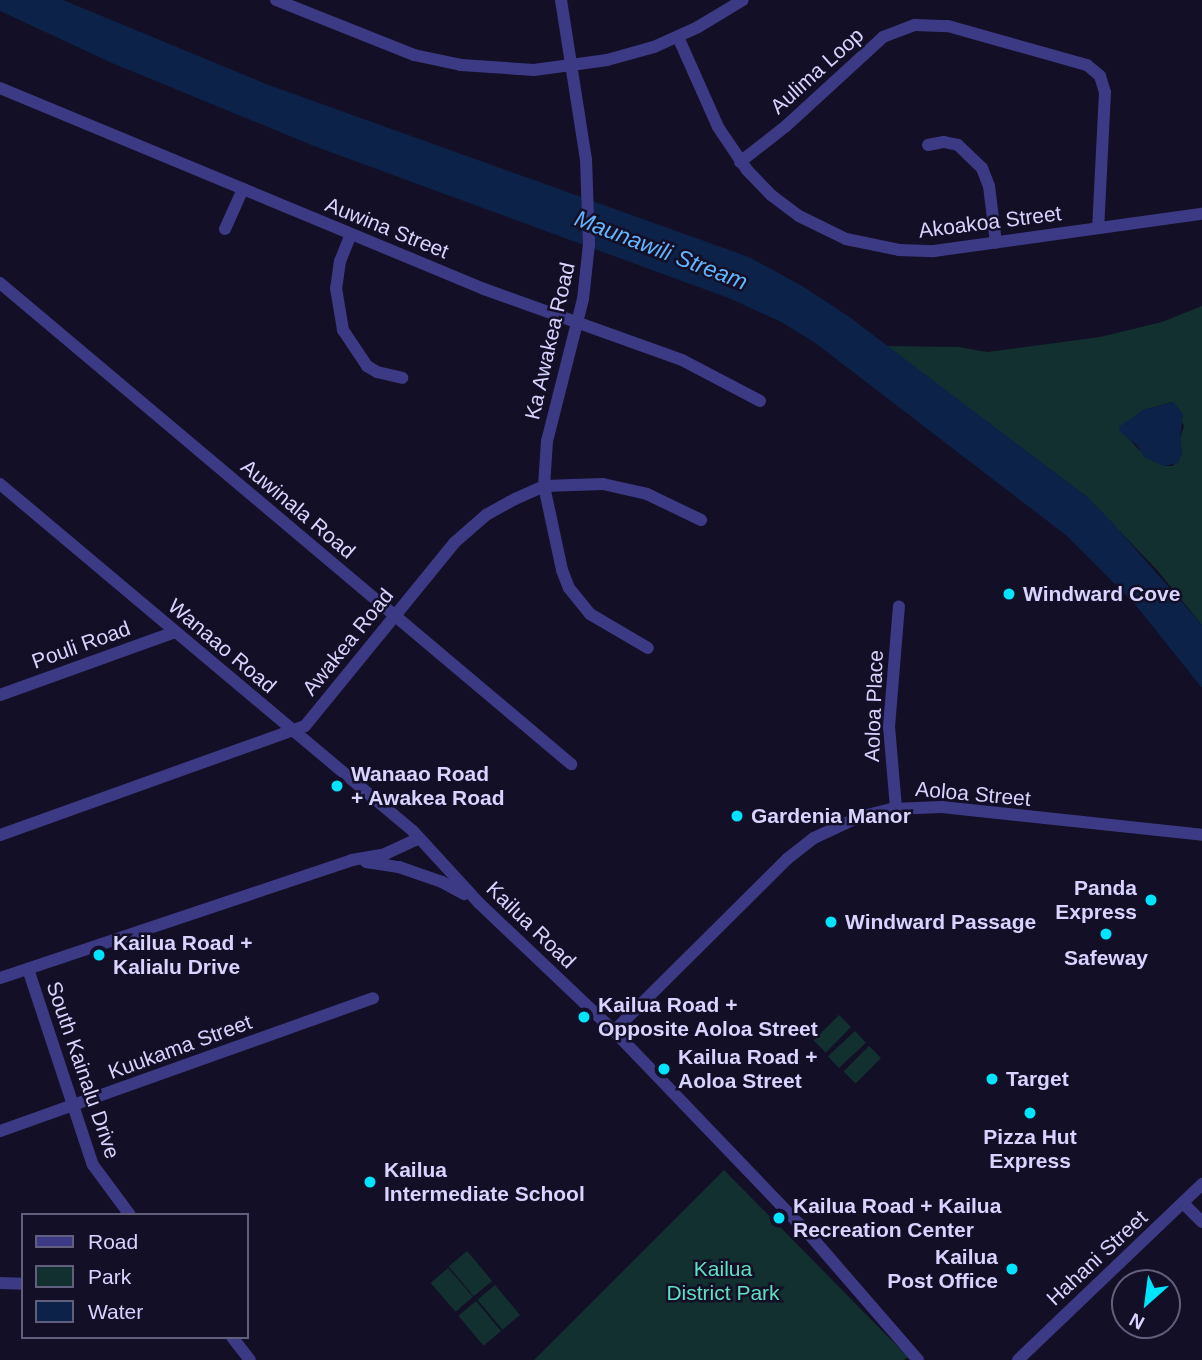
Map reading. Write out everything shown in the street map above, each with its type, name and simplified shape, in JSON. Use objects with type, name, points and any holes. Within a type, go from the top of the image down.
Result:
[{"type":"street","points":[[276,0],[390,47],[437,61],[510,70],[573,66],[630,54],[678,37],[743,0]]},
{"type":"street","name":"Ka Awakea Road","points":[[561,0],[573,66],[590,196],[588,264],[578,324],[547,441],[544,486],[562,570],[569,588],[590,614],[649,648]]},
{"type":"street","name":"Aulima Loop","points":[[740,162],[786,126],[883,37],[915,25],[948,26],[1087,65],[1100,76],[1105,92],[1098,228]]},
{"type":"street","name":"Akoakoa Street","points":[[678,37],[718,127],[740,162],[784,206],[814,225],[846,239],[881,248],[916,251],[996,243],[1202,214]]},
{"type":"street","name":"Auwina Street","points":[[0,88],[351,234],[578,324],[682,360],[760,401]]},
{"type":"street","points":[[928,145],[944,142],[958,145],[977,161],[989,186],[996,243]]},
{"type":"street","points":[[225,229],[243,189]]},
{"type":"street","points":[[351,234],[340,261],[336,288],[343,330],[368,366],[377,372],[402,378]]},
{"type":"street","name":"Auwinala Road","points":[[0,283],[571,764]]},
{"type":"street","name":"Awakea Road","points":[[0,835],[305,726],[394,615],[474,524],[496,509],[544,486],[591,484],[629,489],[701,520]]},
{"type":"street","name":"Wanaao Road","points":[[1,487],[295,731],[413,831],[417,839]]},
{"type":"street","name":"Aoloa Place","points":[[896,808],[889,727],[899,606]]},
{"type":"street","name":"Pouli Road","points":[[0,695],[174,632]]},
{"type":"street","name":"Aoloa Street","points":[[614,1031],[800,848],[844,822],[896,808],[942,807],[1202,835]]},
{"type":"street","points":[[0,978],[352,860],[385,853],[417,839]]},
{"type":"street","name":"Kailua Road","points":[[417,839],[479,903],[614,1031],[808,1233],[918,1360]]},
{"type":"street","points":[[352,860],[399,867],[442,882],[479,903]]},
{"type":"street","name":"South Kainalu Drive","points":[[28,969],[93,1165],[129,1213]]},
{"type":"street","name":"Kuukama Street","points":[[0,1130],[373,998]]},
{"type":"street","name":"Hahani Street","points":[[1018,1360],[1202,1184]]},
{"type":"street","points":[[1183,1203],[1202,1222]]},
{"type":"street","points":[[0,1283],[21,1284]]},
{"type":"street","points":[[233,1360],[247,1355],[234,1339]]},
{"type":"green space","points":[[1202,306],[1202,625],[1157,570],[1086,496],[885,346],[959,347],[987,352],[1100,337],[1162,322]],"holes":[[[1172,402],[1184,426],[1180,438],[1182,453],[1173,466],[1164,466],[1139,450],[1124,433],[1127,425],[1143,410]]]},
{"type":"green space","points":[[839,1015],[851,1027],[826,1052],[814,1040]]},
{"type":"green space","points":[[855,1031],[866,1043],[839,1068],[828,1056]]},
{"type":"green space","points":[[869,1046],[881,1058],[856,1083],[844,1071]]},
{"type":"green space","name":"Kailua District Park","points":[[724,1170],[908,1357],[904,1360],[534,1360]]},
{"type":"green space","points":[[467,1251],[492,1281],[474,1296],[449,1266]]},
{"type":"green space","points":[[448,1268],[473,1297],[456,1312],[431,1283]]},
{"type":"green space","points":[[495,1285],[520,1315],[502,1330],[477,1300]]},
{"type":"green space","points":[[476,1301],[501,1331],[483,1346],[458,1316]]},
{"type":"water","name":"Maunawili Stream","points":[[0,0],[63,0],[266,84],[749,257],[802,286],[848,316],[1086,496],[1110,520],[1202,625],[1202,688],[1134,603],[1067,536],[814,342],[781,322],[731,299],[314,146],[112,63],[0,11]]},
{"type":"water","points":[[1173,402],[1183,414],[1180,438],[1182,453],[1178,463],[1164,466],[1144,457],[1137,445],[1119,431],[1120,426],[1143,410]]},
{"type":"place","name":"Windward Cove","points":[[1009,594]]},
{"type":"place","name":"Wanaao Road + Awakea Road","points":[[337,786]]},
{"type":"place","name":"Gardenia Manor","points":[[737,816]]},
{"type":"place","name":"Panda Express","points":[[1151,900]]},
{"type":"place","name":"Windward Passage","points":[[831,922]]},
{"type":"place","name":"Safeway","points":[[1106,934]]},
{"type":"place","name":"Kailua Road + Kalialu Drive","points":[[99,955]]},
{"type":"place","name":"Kailua Road + Opposite Aoloa Street","points":[[584,1017]]},
{"type":"place","name":"Kailua Road + Aoloa Street","points":[[664,1069]]},
{"type":"place","name":"Target","points":[[992,1079]]},
{"type":"place","name":"Pizza Hut Express","points":[[1030,1113]]},
{"type":"place","name":"Kailua Intermediate School","points":[[370,1182]]},
{"type":"place","name":"Kailua Road + Kailua Recreation Center","points":[[779,1218]]},
{"type":"place","name":"Kailua Post Office","points":[[1012,1269]]}]
